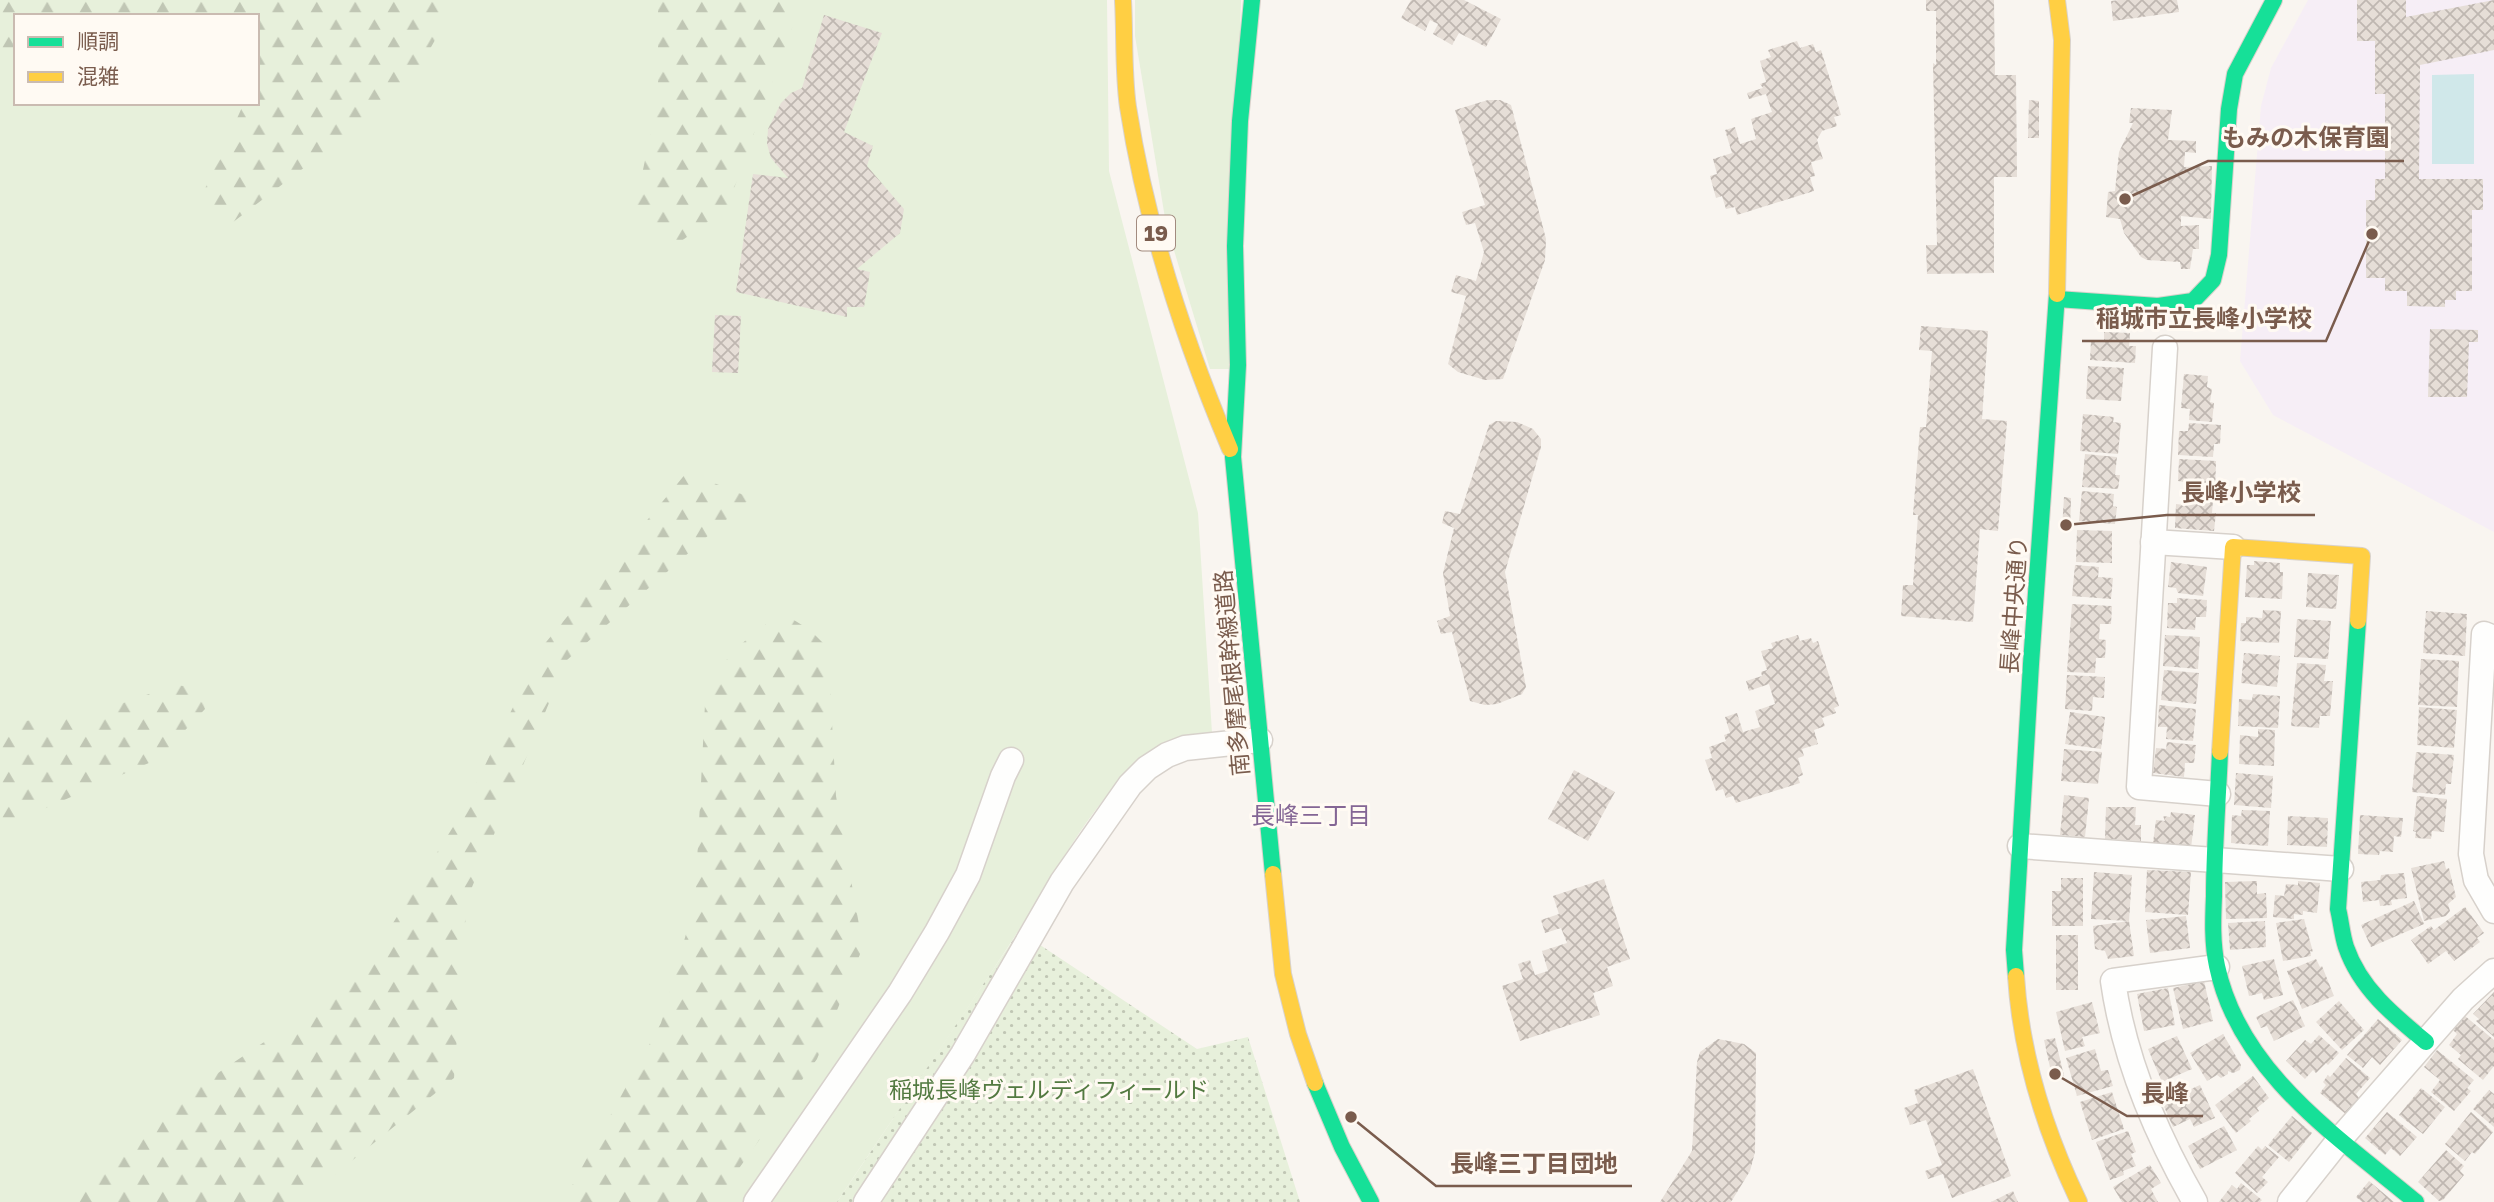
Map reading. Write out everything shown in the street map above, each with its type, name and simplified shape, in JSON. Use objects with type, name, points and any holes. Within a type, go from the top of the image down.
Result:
[{"type":"street","name":"南多摩尾根幹線道路","points":[[1123,0],[1128,104],[1145,197],[1198,373],[1233,457]]},
{"type":"street","name":"南多摩尾根幹線道路","points":[[1252,0],[1240,121],[1236,232],[1238,365],[1233,457],[1283,974],[1307,1063],[1328,1118],[1371,1202]]},
{"type":"street","name":"長峰中央通り","points":[[2057,0],[2062,40],[2057,299],[2014,950],[2021,1033],[2032,1081],[2046,1127],[2079,1202]]},
{"type":"street","points":[[2057,299],[2158,306],[2193,302],[2213,280],[2219,256],[2229,109],[2235,74],[2274,0]]},
{"type":"street","points":[[2165,348],[2139,787],[2218,794]]},
{"type":"street","points":[[2154,542],[2362,556],[2338,909],[2346,946],[2360,978],[2383,1007],[2426,1042]]},
{"type":"street","points":[[2233,547],[2214,858],[2213,938],[2217,967],[2235,1018],[2263,1063],[2284,1088],[2416,1202]]},
{"type":"street","points":[[2494,638],[2484,634],[2471,854],[2476,880],[2494,911]]},
{"type":"street","points":[[866,1202],[962,1054],[1062,881],[1130,785],[1147,768],[1167,755],[1185,748],[1260,740]]},
{"type":"street","points":[[755,1202],[900,993],[937,932],[968,875],[1011,760]]},
{"type":"street","points":[[2020,846],[2341,869]]},
{"type":"street","points":[[2195,1202],[2178,1172],[2140,1089],[2123,1030],[2113,981],[2217,967]]},
{"type":"street","points":[[2290,1202],[2340,1139],[2463,999],[2494,971]]},
{"type":"shaded area","points":[[2308,0],[2494,0],[2494,532],[2273,415],[2240,361],[2261,106],[2271,68]]},
{"type":"green space","points":[[0,0],[1107,0],[1109,171],[1198,513],[1212,733],[1180,738],[1161,746],[1138,764],[1098,808],[837,1202],[0,1202]]},
{"type":"green space","points":[[0,0],[458,0],[407,89],[228,226],[198,204],[243,105],[259,105],[259,14],[14,14],[14,57],[0,61]]},
{"type":"green space","points":[[658,0],[802,0],[727,208],[673,247],[633,216],[658,100]]},
{"type":"green space","points":[[1135,0],[1241,0],[1230,369],[1210,369],[1166,224],[1135,36]]},
{"type":"green space","points":[[687,472],[751,498],[567,660],[467,899],[454,1078],[301,1202],[68,1202],[200,1085],[358,979],[463,811],[542,647]]},
{"type":"green space","points":[[781,612],[810,630],[828,648],[836,796],[863,947],[817,1059],[715,1202],[563,1202],[661,1023],[695,902],[705,704],[730,653]]},
{"type":"green space","points":[[175,685],[201,688],[205,709],[158,759],[0,828],[0,719],[15,722],[91,714]]},
{"type":"green space","name":"稲城長峰ヴェルディフィールド","points":[[1019,931],[1197,1049],[1248,1037],[1300,1202],[837,1202]]},
{"type":"water","points":[[2474,74],[2474,164],[2432,164],[2432,75]]},
{"type":"building","points":[[1411,0],[1464,0],[1501,19],[1486,47],[1459,33],[1452,45],[1433,34],[1438,24],[1430,20],[1425,31],[1401,18]]},
{"type":"building","points":[[1926,0],[1994,0],[1995,75],[2016,75],[2017,177],[1994,177],[1994,273],[1927,274],[1926,245],[1937,245],[1933,63],[1936,65],[1936,11],[1926,11]]},
{"type":"building","points":[[2177,0],[2179,12],[2113,21],[2111,1]]},
{"type":"building","points":[[2357,0],[2406,0],[2406,17],[2494,0],[2494,50],[2420,65],[2419,179],[2483,179],[2483,210],[2472,210],[2472,291],[2456,291],[2456,300],[2445,300],[2445,307],[2407,306],[2407,291],[2385,291],[2385,278],[2366,278],[2366,200],[2375,200],[2375,179],[2385,179],[2385,94],[2375,94],[2375,41],[2357,41]]},
{"type":"building","points":[[824,15],[882,33],[844,132],[873,146],[867,166],[904,209],[900,233],[857,269],[870,272],[864,307],[847,307],[847,317],[736,292],[753,174],[788,178],[771,158],[767,144],[768,129],[781,103],[791,93],[802,88]]},
{"type":"building","points":[[1797,41],[1800,48],[1813,44],[1816,52],[1821,50],[1841,115],[1834,117],[1837,126],[1822,131],[1817,140],[1823,159],[1811,162],[1815,176],[1810,177],[1814,191],[1737,215],[1735,207],[1726,209],[1722,196],[1716,198],[1710,176],[1717,174],[1713,159],[1732,153],[1725,130],[1735,127],[1740,144],[1756,139],[1751,119],[1772,112],[1766,94],[1749,99],[1747,93],[1763,88],[1760,84],[1766,82],[1760,61],[1771,57],[1768,50]]},
{"type":"building","points":[[1488,100],[1500,100],[1511,105],[1546,239],[1545,260],[1503,379],[1485,380],[1458,372],[1448,364],[1466,296],[1451,292],[1456,275],[1476,281],[1484,252],[1475,223],[1466,225],[1462,212],[1485,205],[1455,110]]},
{"type":"building","points":[[2029,100],[2039,101],[2039,138],[2028,138]]},
{"type":"building","points":[[2131,108],[2172,110],[2168,140],[2196,141],[2196,153],[2185,152],[2184,167],[2212,166],[2211,219],[2181,216],[2181,226],[2199,225],[2199,249],[2193,249],[2190,269],[2181,269],[2180,262],[2147,260],[2141,257],[2124,233],[2120,219],[2106,217],[2108,192],[2115,191],[2119,152],[2133,123],[2129,123]]},
{"type":"building","points":[[715,315],[741,316],[738,373],[712,372]]},
{"type":"building","points":[[1921,326],[1988,331],[1982,419],[2007,421],[1998,531],[1980,529],[1973,622],[1901,616],[1903,585],[1913,585],[1918,515],[1913,515],[1920,427],[1926,427],[1932,351],[1919,350]]},
{"type":"building","points":[[2430,329],[2478,330],[2478,342],[2469,342],[2467,397],[2428,397]]},
{"type":"building","points":[[2104,332],[2130,333],[2129,346],[2136,346],[2135,363],[2090,360],[2091,341],[2104,342]]},
{"type":"building","points":[[2088,366],[2124,368],[2121,401],[2086,399]]},
{"type":"building","points":[[2184,374],[2208,376],[2207,387],[2212,389],[2210,402],[2214,403],[2212,422],[2189,420],[2190,409],[2181,408]]},
{"type":"building","points":[[2083,414],[2114,417],[2113,422],[2121,423],[2118,454],[2080,451]]},
{"type":"building","points":[[1496,421],[1517,422],[1533,429],[1541,439],[1541,447],[1505,572],[1526,687],[1522,694],[1497,704],[1485,705],[1470,701],[1452,632],[1441,634],[1437,621],[1450,616],[1443,573],[1454,528],[1442,523],[1445,511],[1460,514],[1489,425]]},
{"type":"building","points":[[2189,423],[2221,425],[2220,444],[2214,444],[2213,457],[2178,455],[2179,431],[2188,431]]},
{"type":"building","points":[[2085,454],[2117,457],[2115,475],[2120,475],[2118,489],[2082,487]]},
{"type":"building","points":[[2179,459],[2216,461],[2215,495],[2183,493],[2184,482],[2178,481]]},
{"type":"building","points":[[2082,491],[2114,494],[2113,506],[2117,507],[2115,524],[2079,521]]},
{"type":"building","points":[[2064,497],[2071,498],[2070,530],[2062,530]]},
{"type":"building","points":[[2185,498],[2213,500],[2212,513],[2216,513],[2214,531],[2175,528],[2176,504],[2184,505]]},
{"type":"building","points":[[2077,530],[2112,531],[2112,563],[2076,562]]},
{"type":"building","points":[[2254,561],[2280,563],[2280,572],[2283,572],[2282,599],[2245,597],[2247,565],[2254,565]]},
{"type":"building","points":[[2171,562],[2207,567],[2203,596],[2178,593],[2176,588],[2168,587]]},
{"type":"building","points":[[2075,565],[2099,567],[2098,577],[2113,578],[2111,599],[2072,596]]},
{"type":"building","points":[[2308,573],[2339,575],[2336,609],[2306,607]]},
{"type":"building","points":[[2177,598],[2207,600],[2206,617],[2196,617],[2195,630],[2167,628],[2168,603],[2177,603]]},
{"type":"building","points":[[2072,604],[2112,606],[2111,624],[2100,624],[2099,639],[2106,640],[2105,658],[2096,658],[2095,673],[2067,672]]},
{"type":"building","points":[[2263,610],[2281,611],[2279,643],[2240,641],[2241,623],[2246,623],[2246,617],[2262,618]]},
{"type":"building","points":[[2426,611],[2467,614],[2465,656],[2423,653]]},
{"type":"building","points":[[2297,619],[2331,621],[2328,659],[2294,657]]},
{"type":"building","points":[[1798,635],[1800,641],[1811,638],[1813,643],[1818,641],[1839,706],[1834,708],[1836,713],[1822,718],[1825,726],[1814,730],[1818,744],[1802,749],[1804,756],[1798,758],[1803,775],[1798,777],[1800,783],[1736,803],[1733,796],[1726,798],[1723,789],[1716,791],[1705,760],[1712,758],[1709,747],[1726,741],[1724,735],[1730,733],[1725,717],[1737,713],[1743,732],[1760,727],[1755,711],[1775,704],[1769,684],[1749,691],[1746,681],[1762,676],[1761,672],[1767,670],[1761,651],[1773,648],[1771,643]]},
{"type":"building","points":[[2165,635],[2200,637],[2198,669],[2163,666]]},
{"type":"building","points":[[2244,653],[2280,656],[2277,687],[2241,683]]},
{"type":"building","points":[[2421,659],[2459,661],[2457,707],[2418,705]]},
{"type":"building","points":[[2297,663],[2326,665],[2324,681],[2333,681],[2330,716],[2320,716],[2319,728],[2291,726]]},
{"type":"building","points":[[2164,670],[2199,673],[2196,704],[2161,700]]},
{"type":"building","points":[[2067,675],[2105,677],[2104,698],[2093,697],[2092,711],[2065,709]]},
{"type":"building","points":[[2253,694],[2280,696],[2278,728],[2238,726],[2239,699],[2252,700]]},
{"type":"building","points":[[2159,705],[2196,709],[2193,741],[2166,739],[2167,727],[2158,727]]},
{"type":"building","points":[[2419,707],[2457,710],[2454,748],[2417,745]]},
{"type":"building","points":[[2070,712],[2105,717],[2101,749],[2065,744]]},
{"type":"building","points":[[2258,729],[2275,730],[2274,766],[2239,764],[2240,735],[2258,737]]},
{"type":"building","points":[[2167,742],[2196,745],[2194,763],[2185,763],[2184,777],[2153,773],[2156,748],[2166,749]]},
{"type":"building","points":[[2064,749],[2102,752],[2098,784],[2061,781]]},
{"type":"building","points":[[2416,752],[2454,755],[2451,784],[2446,784],[2445,795],[2412,792]]},
{"type":"building","points":[[1574,770],[1615,792],[1588,841],[1548,819]]},
{"type":"building","points":[[2236,773],[2273,776],[2271,808],[2234,805]]},
{"type":"building","points":[[2064,795],[2089,798],[2085,837],[2060,835]]},
{"type":"building","points":[[2417,796],[2447,799],[2444,832],[2432,831],[2431,839],[2415,838],[2416,832],[2413,831]]},
{"type":"building","points":[[2106,807],[2136,807],[2135,825],[2141,825],[2141,841],[2105,839]]},
{"type":"building","points":[[2242,810],[2270,811],[2268,846],[2231,843],[2232,815],[2241,816]]},
{"type":"building","points":[[2171,812],[2195,815],[2191,848],[2153,843],[2156,820],[2165,821],[2163,816],[2170,817]]},
{"type":"building","points":[[2360,815],[2403,818],[2401,837],[2394,836],[2393,852],[2380,851],[2379,855],[2358,854]]},
{"type":"building","points":[[2288,816],[2328,818],[2327,847],[2287,845]]},
{"type":"building","points":[[2444,861],[2446,869],[2449,868],[2456,897],[2448,904],[2450,911],[2446,916],[2424,921],[2411,868]]},
{"type":"building","points":[[2147,870],[2191,872],[2188,915],[2145,912]]},
{"type":"building","points":[[2094,872],[2132,875],[2129,921],[2091,919]]},
{"type":"building","points":[[2404,873],[2407,898],[2391,900],[2392,905],[2380,906],[2379,900],[2363,902],[2361,882],[2380,880],[2381,875]]},
{"type":"building","points":[[2061,878],[2083,878],[2083,926],[2052,926],[2052,891],[2061,891]]},
{"type":"building","points":[[1604,879],[1630,959],[1607,967],[1613,986],[1593,993],[1600,1015],[1520,1041],[1502,986],[1523,979],[1518,964],[1530,960],[1535,975],[1548,971],[1542,951],[1567,943],[1561,928],[1545,933],[1541,920],[1559,914],[1553,896]]},
{"type":"building","points":[[2257,881],[2257,894],[2266,893],[2267,918],[2226,919],[2225,882]]},
{"type":"building","points":[[2298,881],[2320,883],[2317,913],[2303,911],[2303,915],[2294,914],[2294,919],[2273,917],[2275,895],[2284,896],[2286,884],[2298,885]]},
{"type":"building","points":[[2414,901],[2424,924],[2371,947],[2361,925]]},
{"type":"building","points":[[2465,907],[2484,933],[2477,938],[2480,942],[2454,961],[2446,951],[2428,964],[2411,940],[2431,926],[2434,930]]},
{"type":"building","points":[[2186,916],[2190,948],[2150,953],[2146,920]]},
{"type":"building","points":[[2304,919],[2313,952],[2310,951],[2311,956],[2283,961],[2276,923]]},
{"type":"building","points":[[2129,921],[2134,956],[2108,959],[2105,951],[2095,949],[2093,926]]},
{"type":"building","points":[[2265,921],[2266,947],[2230,950],[2228,923]]},
{"type":"building","points":[[2056,935],[2078,935],[2078,990],[2056,990]]},
{"type":"building","points":[[2274,959],[2283,995],[2264,1000],[2262,993],[2249,996],[2242,966]]},
{"type":"building","points":[[2316,959],[2320,967],[2322,966],[2334,996],[2302,1009],[2287,971]]},
{"type":"building","points":[[2204,981],[2213,1021],[2183,1029],[2173,988]]},
{"type":"building","points":[[2168,988],[2175,1025],[2144,1031],[2137,994]]},
{"type":"building","points":[[2494,992],[2494,1037],[2476,1021],[2479,1019],[2473,1014]]},
{"type":"building","points":[[2293,1000],[2305,1026],[2274,1041],[2267,1026],[2261,1028],[2256,1017]]},
{"type":"building","points":[[2339,1001],[2364,1030],[2342,1050],[2316,1022]]},
{"type":"building","points":[[2092,1002],[2100,1033],[2082,1037],[2085,1046],[2065,1051],[2056,1012]]},
{"type":"building","points":[[2465,1016],[2494,1040],[2494,1066],[2483,1080],[2458,1059],[2461,1055],[2449,1045],[2457,1034],[2453,1030]]},
{"type":"building","points":[[2378,1019],[2402,1040],[2380,1065],[2372,1057],[2363,1068],[2347,1055]]},
{"type":"building","points":[[2223,1034],[2241,1065],[2240,1070],[2233,1073],[2228,1071],[2228,1074],[2221,1078],[2217,1075],[2207,1081],[2190,1053]]},
{"type":"building","points":[[2319,1035],[2339,1053],[2328,1065],[2326,1063],[2316,1073],[2313,1070],[2305,1079],[2286,1061],[2305,1040],[2311,1044]]},
{"type":"building","points":[[2177,1036],[2192,1069],[2162,1082],[2148,1049]]},
{"type":"building","points":[[2055,1038],[2064,1076],[2053,1081],[2044,1040]]},
{"type":"building","points":[[1718,1039],[1744,1044],[1756,1053],[1755,1152],[1750,1171],[1731,1202],[1660,1202],[1692,1151],[1697,1062],[1700,1052]]},
{"type":"building","points":[[2095,1049],[2101,1071],[2108,1070],[2113,1086],[2077,1096],[2066,1058]]},
{"type":"building","points":[[2437,1050],[2474,1080],[2467,1088],[2471,1091],[2454,1111],[2431,1092],[2440,1080],[2424,1067]]},
{"type":"building","points":[[2346,1058],[2370,1078],[2356,1094],[2360,1099],[2347,1115],[2320,1093],[2326,1085],[2323,1082],[2328,1075],[2330,1077]]},
{"type":"building","points":[[1973,1069],[2011,1176],[1952,1198],[1943,1174],[1928,1179],[1925,1171],[1942,1165],[1926,1120],[1910,1125],[1904,1108],[1918,1103],[1914,1090]]},
{"type":"building","points":[[2253,1076],[2269,1098],[2257,1108],[2259,1111],[2249,1119],[2251,1121],[2236,1133],[2215,1105]]},
{"type":"building","points":[[2200,1085],[2215,1118],[2194,1127],[2190,1119],[2173,1127],[2162,1102]]},
{"type":"building","points":[[2421,1088],[2445,1107],[2423,1134],[2399,1115]]},
{"type":"building","points":[[2489,1090],[2494,1094],[2494,1127],[2473,1109]]},
{"type":"building","points":[[2112,1092],[2124,1129],[2092,1140],[2080,1102]]},
{"type":"building","points":[[2387,1112],[2417,1137],[2400,1156],[2391,1148],[2385,1155],[2365,1138]]},
{"type":"building","points":[[2471,1112],[2493,1132],[2475,1154],[2472,1152],[2465,1161],[2445,1144]]},
{"type":"building","points":[[2292,1116],[2312,1133],[2289,1162],[2268,1145]]},
{"type":"building","points":[[2224,1126],[2237,1150],[2200,1169],[2188,1146]]},
{"type":"building","points":[[2128,1131],[2136,1152],[2131,1154],[2136,1166],[2123,1171],[2124,1175],[2110,1180],[2096,1142]]},
{"type":"building","points":[[2258,1146],[2262,1150],[2265,1146],[2279,1157],[2262,1177],[2268,1182],[2257,1193],[2235,1173]]},
{"type":"building","points":[[2446,1150],[2464,1166],[2460,1171],[2464,1175],[2443,1200],[2439,1201],[2418,1182]]},
{"type":"building","points":[[2150,1165],[2161,1183],[2151,1189],[2158,1202],[2122,1202],[2113,1187]]},
{"type":"building","points":[[2369,1181],[2394,1202],[2362,1202],[2356,1197]]},
{"type":"building","points":[[2241,1183],[2262,1200],[2219,1202],[2232,1185],[2237,1189]]},
{"type":"building","points":[[2013,1191],[2018,1202],[1991,1202]]},
{"type":"traffic: fast","points":[[1252,0],[1240,121],[1235,246],[1238,365],[1233,457],[1273,874]]},
{"type":"traffic: fast","points":[[2057,299],[2158,306],[2193,301],[2213,280],[2219,255],[2229,109],[2235,74],[2274,0]]},
{"type":"traffic: fast","points":[[2016,976],[2014,950],[2031,664],[2057,294]]},
{"type":"traffic: fast","points":[[2358,621],[2338,909],[2343,938],[2360,975],[2379,1000],[2426,1042]]},
{"type":"traffic: fast","points":[[2220,752],[2213,931],[2217,966],[2229,1004],[2246,1038],[2269,1070],[2296,1099],[2355,1153],[2416,1202]]},
{"type":"traffic: fast","points":[[1315,1083],[1342,1147],[1371,1202]]},
{"type":"traffic: slow","points":[[1123,0],[1126,94],[1145,194],[1182,324],[1230,449]]},
{"type":"traffic: slow","points":[[2057,0],[2062,40],[2057,294]]},
{"type":"traffic: slow","points":[[2220,752],[2233,547],[2362,556],[2358,621]]},
{"type":"traffic: slow","points":[[1273,874],[1283,974],[1298,1034],[1315,1083]]},
{"type":"traffic: slow","points":[[2016,976],[2029,1064],[2045,1120],[2079,1202]]},
{"type":"place","name":"もみの木保育園","points":[[2125,199]]},
{"type":"place","name":"稲城市立長峰小学校","points":[[2372,234]]},
{"type":"place","name":"長峰小学校","points":[[2066,525]]},
{"type":"place","name":"長峰","points":[[2055,1074]]},
{"type":"place","name":"長峰三丁目団地","points":[[1351,1117]]},
{"type":"district","name":"長峰三丁目","points":[[1311,814]]}]
